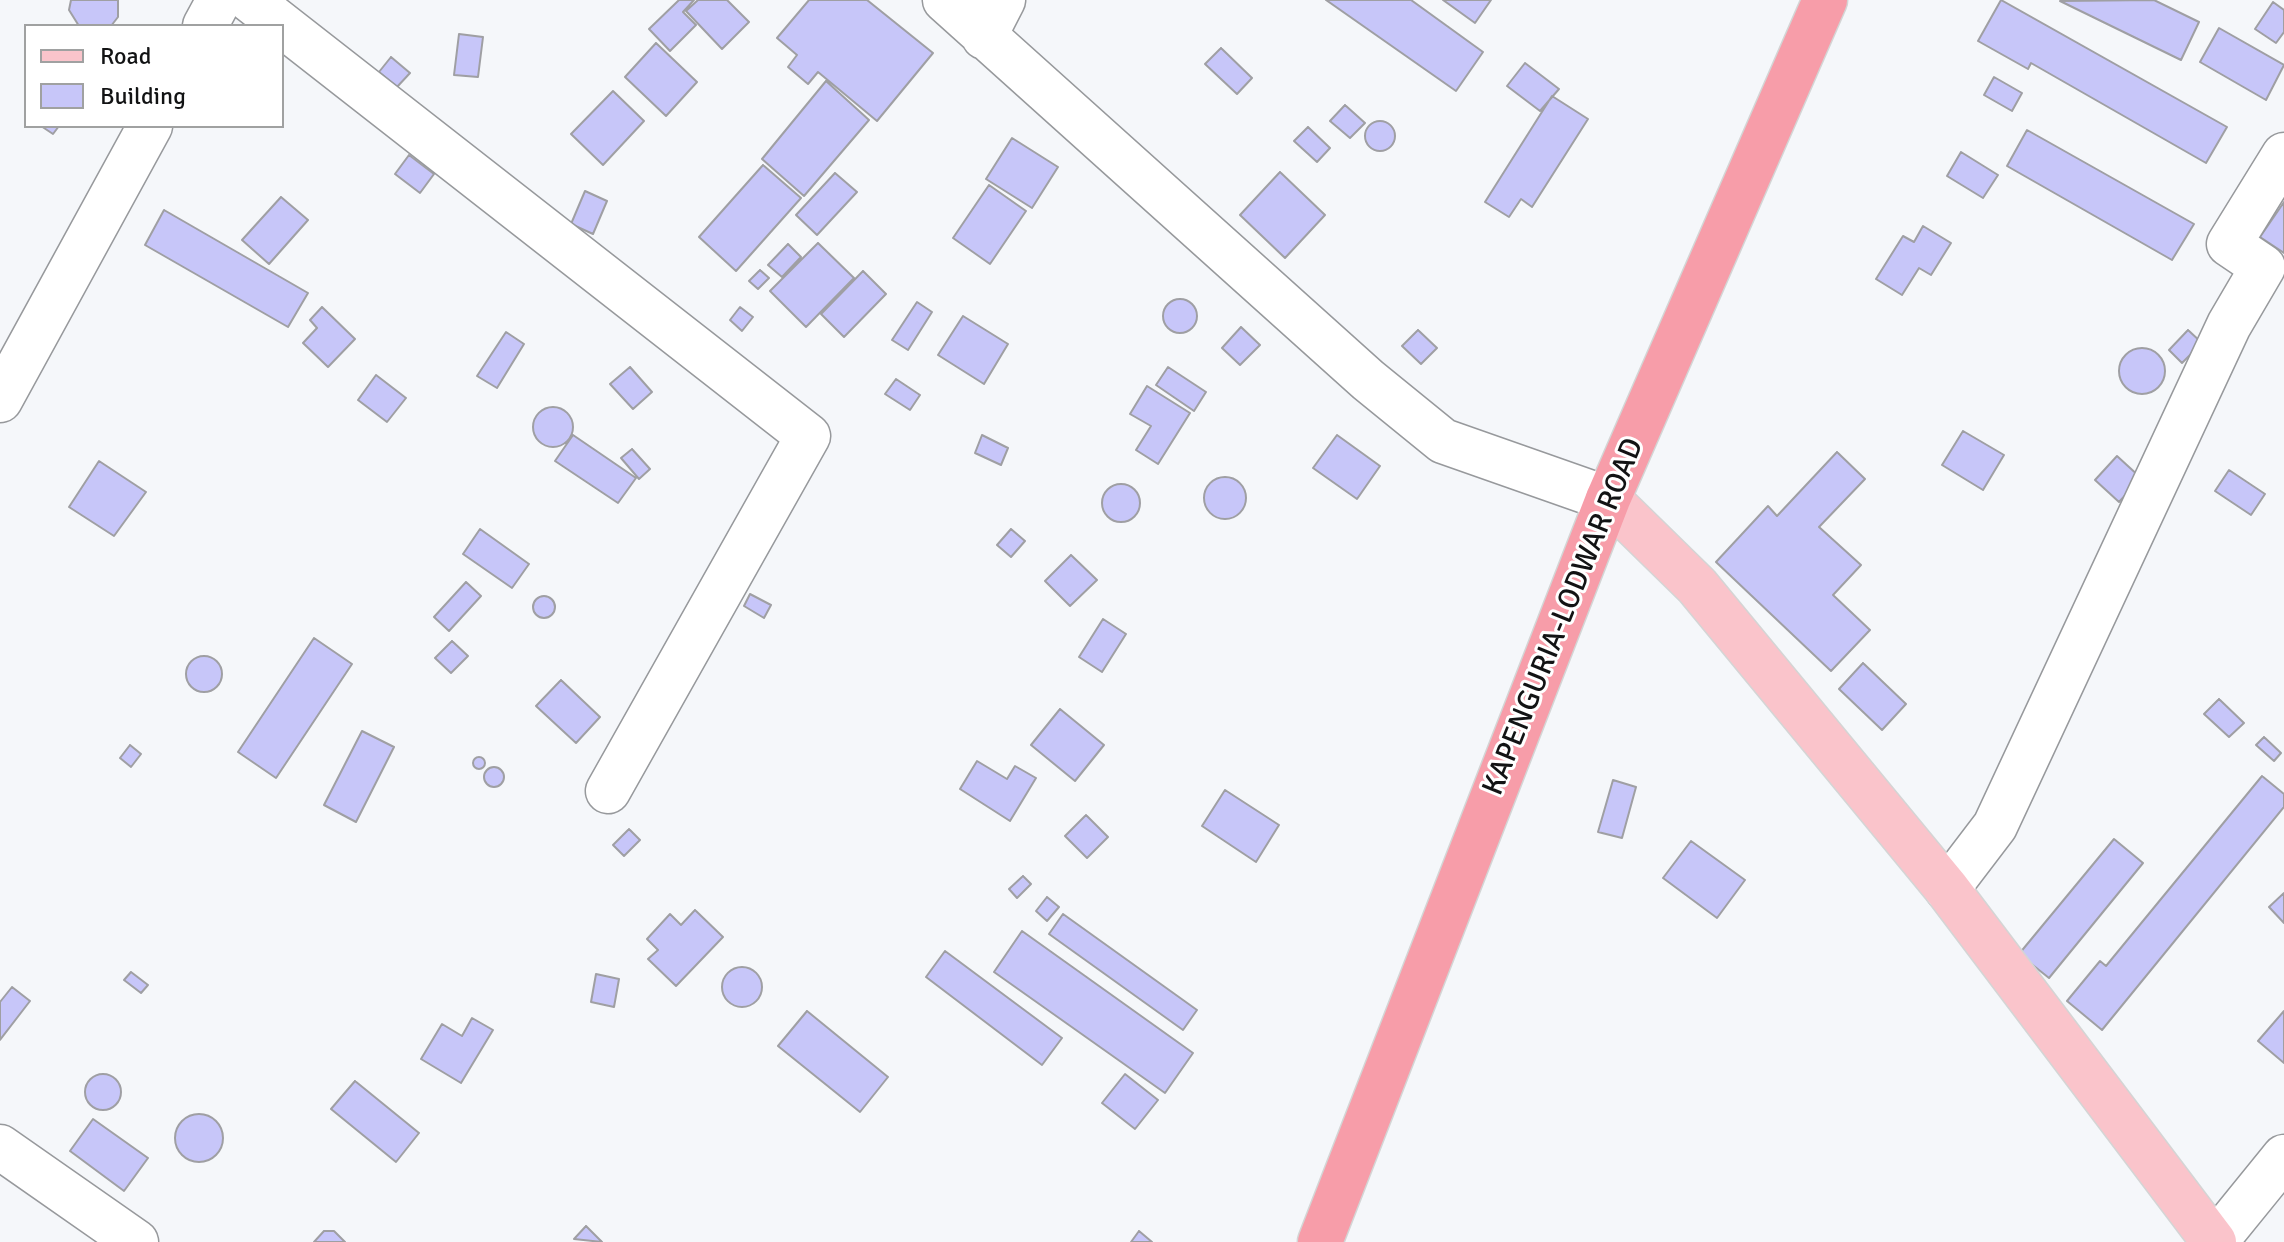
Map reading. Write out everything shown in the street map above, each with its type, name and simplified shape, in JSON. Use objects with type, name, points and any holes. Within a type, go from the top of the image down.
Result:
[{"type":"highway","name":"KAPENGURIA-LODWAR ROAD","points":[[1320,1242],[1608,499],[1825,0]]},
{"type":"main road","points":[[1608,499],[1697,586],[1947,889],[2214,1242]]},
{"type":"street","points":[[206,24],[219,0]]},
{"type":"street","points":[[250,0],[281,24]]},
{"type":"street","points":[[945,0],[994,18],[1357,369],[1443,441],[1608,499]]},
{"type":"street","points":[[284,27],[808,436],[608,791]]},
{"type":"street","points":[[0,400],[149,128]]},
{"type":"street","points":[[1947,889],[1995,826],[2229,325],[2263,267],[2229,244],[2284,155]]},
{"type":"street","points":[[0,1147],[136,1242]]},
{"type":"street","points":[[2214,1242],[2284,1157]]},
{"type":"building","points":[[71,0],[118,0],[118,17],[113,24],[78,24],[69,10]]},
{"type":"building","points":[[679,0],[694,0],[683,12],[696,25],[670,51],[649,29]]},
{"type":"building","points":[[698,0],[727,0],[749,22],[722,49],[686,11]]},
{"type":"building","points":[[809,0],[867,0],[933,53],[877,121],[818,72],[808,84],[788,67],[797,55],[777,38]]},
{"type":"building","points":[[1326,0],[1411,0],[1483,52],[1456,91]]},
{"type":"building","points":[[1443,0],[1491,0],[1475,23]]},
{"type":"building","points":[[2001,0],[2227,127],[2206,163],[2031,63],[2028,69],[1978,41]]},
{"type":"building","points":[[2154,0],[2199,22],[2181,60],[2060,1]]},
{"type":"building","points":[[2273,2],[2284,10],[2284,32],[2276,43],[2255,29]]},
{"type":"building","points":[[2219,28],[2284,65],[2266,100],[2200,62]]},
{"type":"building","points":[[459,34],[483,37],[478,77],[454,75]]},
{"type":"building","points":[[656,43],[697,82],[666,116],[625,77]]},
{"type":"building","points":[[1221,48],[1252,78],[1237,94],[1205,64]]},
{"type":"building","points":[[391,57],[410,73],[397,87],[379,72]]},
{"type":"building","points":[[1525,63],[1559,89],[1540,111],[1507,86]]},
{"type":"building","points":[[1994,77],[2022,93],[2012,111],[1984,95]]},
{"type":"building","points":[[826,81],[869,120],[804,196],[762,159]]},
{"type":"building","points":[[613,91],[644,121],[603,165],[571,134]]},
{"type":"building","points":[[1552,96],[1588,119],[1532,207],[1521,199],[1509,217],[1485,202]]},
{"type":"building","points":[[1345,105],[1365,123],[1350,138],[1330,121]]},
{"type":"building","points":[[1380,121],[1391,125],[1395,136],[1391,147],[1380,151],[1369,147],[1365,136],[1369,125]]},
{"type":"building","points":[[1308,127],[1330,148],[1317,162],[1294,141]]},
{"type":"building","points":[[44,128],[58,128],[53,134]]},
{"type":"building","points":[[2027,130],[2194,224],[2172,260],[2007,166]]},
{"type":"building","points":[[1012,138],[1058,167],[1032,208],[986,179]]},
{"type":"building","points":[[1961,152],[1998,175],[1983,198],[1947,176]]},
{"type":"building","points":[[409,155],[434,174],[420,193],[395,174]]},
{"type":"building","points":[[763,165],[801,198],[736,271],[699,237]]},
{"type":"building","points":[[1280,172],[1325,215],[1285,258],[1240,215]]},
{"type":"building","points":[[835,173],[857,192],[817,235],[796,215]]},
{"type":"building","points":[[989,185],[1026,211],[990,264],[953,238]]},
{"type":"building","points":[[585,191],[607,201],[593,234],[571,224]]},
{"type":"building","points":[[281,197],[308,220],[269,264],[242,240]]},
{"type":"building","points":[[2284,202],[2284,253],[2260,237]]},
{"type":"building","points":[[164,210],[308,293],[288,327],[145,245]]},
{"type":"building","points":[[1923,226],[1951,243],[1931,275],[1919,268],[1902,295],[1876,279],[1903,236],[1914,242]]},
{"type":"building","points":[[818,243],[854,278],[806,327],[770,291]]},
{"type":"building","points":[[788,244],[801,257],[782,277],[768,265]]},
{"type":"building","points":[[760,270],[769,278],[758,289],[749,281]]},
{"type":"building","points":[[863,271],[886,294],[844,337],[821,314]]},
{"type":"building","points":[[1180,299],[1192,304],[1197,316],[1192,328],[1180,333],[1168,328],[1163,316],[1168,304]]},
{"type":"building","points":[[917,302],[932,312],[908,350],[892,340]]},
{"type":"building","points":[[322,307],[355,339],[328,367],[303,343],[317,328],[310,320]]},
{"type":"building","points":[[740,307],[753,317],[742,331],[730,320]]},
{"type":"building","points":[[963,316],[1008,344],[984,384],[938,355]]},
{"type":"building","points":[[1241,327],[1260,345],[1240,365],[1222,348]]},
{"type":"building","points":[[1418,330],[1437,348],[1421,364],[1402,346]]},
{"type":"building","points":[[2188,330],[2202,343],[2182,363],[2169,350]]},
{"type":"building","points":[[506,332],[524,344],[497,388],[477,376]]},
{"type":"building","points":[[2142,348],[2151,349],[2158,355],[2164,362],[2164,380],[2158,387],[2151,393],[2142,394],[2133,393],[2126,387],[2120,380],[2119,371],[2120,362],[2126,355],[2133,349]]},
{"type":"building","points":[[630,367],[652,392],[633,409],[610,384]]},
{"type":"building","points":[[1168,367],[1206,392],[1194,411],[1156,385]]},
{"type":"building","points":[[376,375],[406,398],[387,422],[358,400]]},
{"type":"building","points":[[896,379],[920,395],[910,410],[885,394]]},
{"type":"building","points":[[1147,386],[1190,413],[1158,464],[1136,450],[1151,426],[1130,414]]},
{"type":"building","points":[[553,407],[567,413],[573,427],[567,441],[553,447],[539,441],[533,427],[539,413]]},
{"type":"building","points":[[1963,431],[2004,455],[1983,490],[1942,465]]},
{"type":"building","points":[[573,435],[636,478],[618,503],[555,461]]},
{"type":"building","points":[[982,435],[1008,448],[1001,465],[975,453]]},
{"type":"building","points":[[1337,435],[1380,466],[1357,499],[1313,468]]},
{"type":"building","points":[[632,449],[650,469],[639,479],[621,458]]},
{"type":"building","points":[[1837,452],[1865,479],[1819,527],[1861,565],[1833,595],[1870,630],[1831,671],[1716,562],[1768,506],[1777,516]]},
{"type":"building","points":[[2117,456],[2141,478],[2119,502],[2095,480]]},
{"type":"building","points":[[99,461],[146,492],[114,536],[69,507]]},
{"type":"building","points":[[2229,470],[2265,494],[2251,515],[2215,491]]},
{"type":"building","points":[[1225,477],[1240,483],[1246,498],[1240,513],[1225,519],[1210,513],[1204,498],[1210,483]]},
{"type":"building","points":[[1121,484],[1135,489],[1140,503],[1135,517],[1121,522],[1107,517],[1102,503],[1107,489]]},
{"type":"building","points":[[480,529],[529,564],[512,588],[463,554]]},
{"type":"building","points":[[1011,529],[1025,541],[1011,557],[997,545]]},
{"type":"building","points":[[1071,555],[1097,580],[1070,606],[1045,581]]},
{"type":"building","points":[[466,582],[481,596],[449,631],[434,617]]},
{"type":"building","points":[[750,594],[771,605],[764,618],[744,606]]},
{"type":"building","points":[[544,596],[552,599],[555,607],[552,615],[544,618],[536,615],[533,607],[536,599]]},
{"type":"building","points":[[1103,619],[1126,634],[1102,672],[1079,657]]},
{"type":"building","points":[[314,638],[352,664],[276,778],[238,752]]},
{"type":"building","points":[[452,641],[468,656],[451,673],[435,658]]},
{"type":"building","points":[[204,656],[216,662],[222,674],[216,686],[204,692],[192,686],[186,674],[192,662]]},
{"type":"building","points":[[1863,663],[1906,704],[1882,730],[1839,689]]},
{"type":"building","points":[[561,680],[600,717],[576,743],[536,706]]},
{"type":"building","points":[[2219,699],[2244,723],[2229,737],[2204,714]]},
{"type":"building","points":[[1060,709],[1104,745],[1075,781],[1031,745]]},
{"type":"building","points":[[362,731],[394,747],[356,822],[324,805]]},
{"type":"building","points":[[2264,737],[2281,753],[2274,761],[2256,745]]},
{"type":"building","points":[[130,745],[141,754],[131,767],[120,758]]},
{"type":"building","points":[[474,758],[484,758],[484,768],[474,768]]},
{"type":"building","points":[[977,761],[1007,779],[1015,766],[1036,778],[1010,821],[960,789]]},
{"type":"building","points":[[494,767],[501,770],[504,777],[501,784],[494,787],[487,784],[484,777],[487,770]]},
{"type":"building","points":[[2262,776],[2284,794],[2284,807],[2102,1030],[2067,1001],[2100,961],[2106,966]]},
{"type":"building","points":[[1613,780],[1636,787],[1622,838],[1598,832]]},
{"type":"building","points":[[1225,790],[1279,825],[1256,862],[1202,826]]},
{"type":"building","points":[[1086,815],[1108,837],[1087,858],[1065,836]]},
{"type":"building","points":[[629,829],[640,840],[624,856],[613,845]]},
{"type":"building","points":[[2114,839],[2143,863],[2049,978],[2019,954]]},
{"type":"building","points":[[1691,841],[1745,880],[1717,918],[1663,878]]},
{"type":"building","points":[[1023,876],[1031,884],[1017,898],[1009,889]]},
{"type":"building","points":[[2284,893],[2284,923],[2269,907]]},
{"type":"building","points":[[1047,897],[1059,907],[1047,921],[1036,911]]},
{"type":"building","points":[[695,910],[723,937],[676,986],[648,959],[658,950],[647,939],[670,914],[681,925]]},
{"type":"building","points":[[1063,914],[1197,1010],[1183,1030],[1049,934]]},
{"type":"building","points":[[1022,931],[1193,1053],[1165,1093],[994,972]]},
{"type":"building","points":[[945,951],[1062,1038],[1042,1065],[926,977]]},
{"type":"building","points":[[742,967],[756,973],[762,987],[756,1001],[742,1007],[728,1001],[722,987],[728,973]]},
{"type":"building","points":[[131,972],[148,985],[141,993],[124,980]]},
{"type":"building","points":[[596,974],[619,979],[614,1007],[591,1002]]},
{"type":"building","points":[[12,987],[30,1001],[0,1040],[0,1002]]},
{"type":"building","points":[[807,1011],[888,1077],[860,1112],[778,1046]]},
{"type":"building","points":[[2284,1011],[2284,1063],[2258,1041]]},
{"type":"building","points":[[472,1018],[493,1030],[461,1083],[421,1059],[442,1024],[462,1036]]},
{"type":"building","points":[[103,1074],[115,1080],[121,1092],[115,1104],[103,1110],[91,1104],[85,1092],[91,1080]]},
{"type":"building","points":[[1125,1074],[1158,1100],[1135,1129],[1102,1103]]},
{"type":"building","points":[[355,1081],[419,1133],[396,1162],[331,1109]]},
{"type":"building","points":[[199,1114],[216,1121],[223,1138],[216,1155],[199,1162],[182,1155],[175,1138],[182,1121]]},
{"type":"building","points":[[93,1119],[148,1158],[124,1191],[70,1151]]},
{"type":"building","points":[[586,1226],[602,1242],[574,1239]]},
{"type":"building","points":[[324,1231],[334,1231],[345,1242],[314,1242]]},
{"type":"building","points":[[1139,1231],[1152,1242],[1131,1242]]}]
